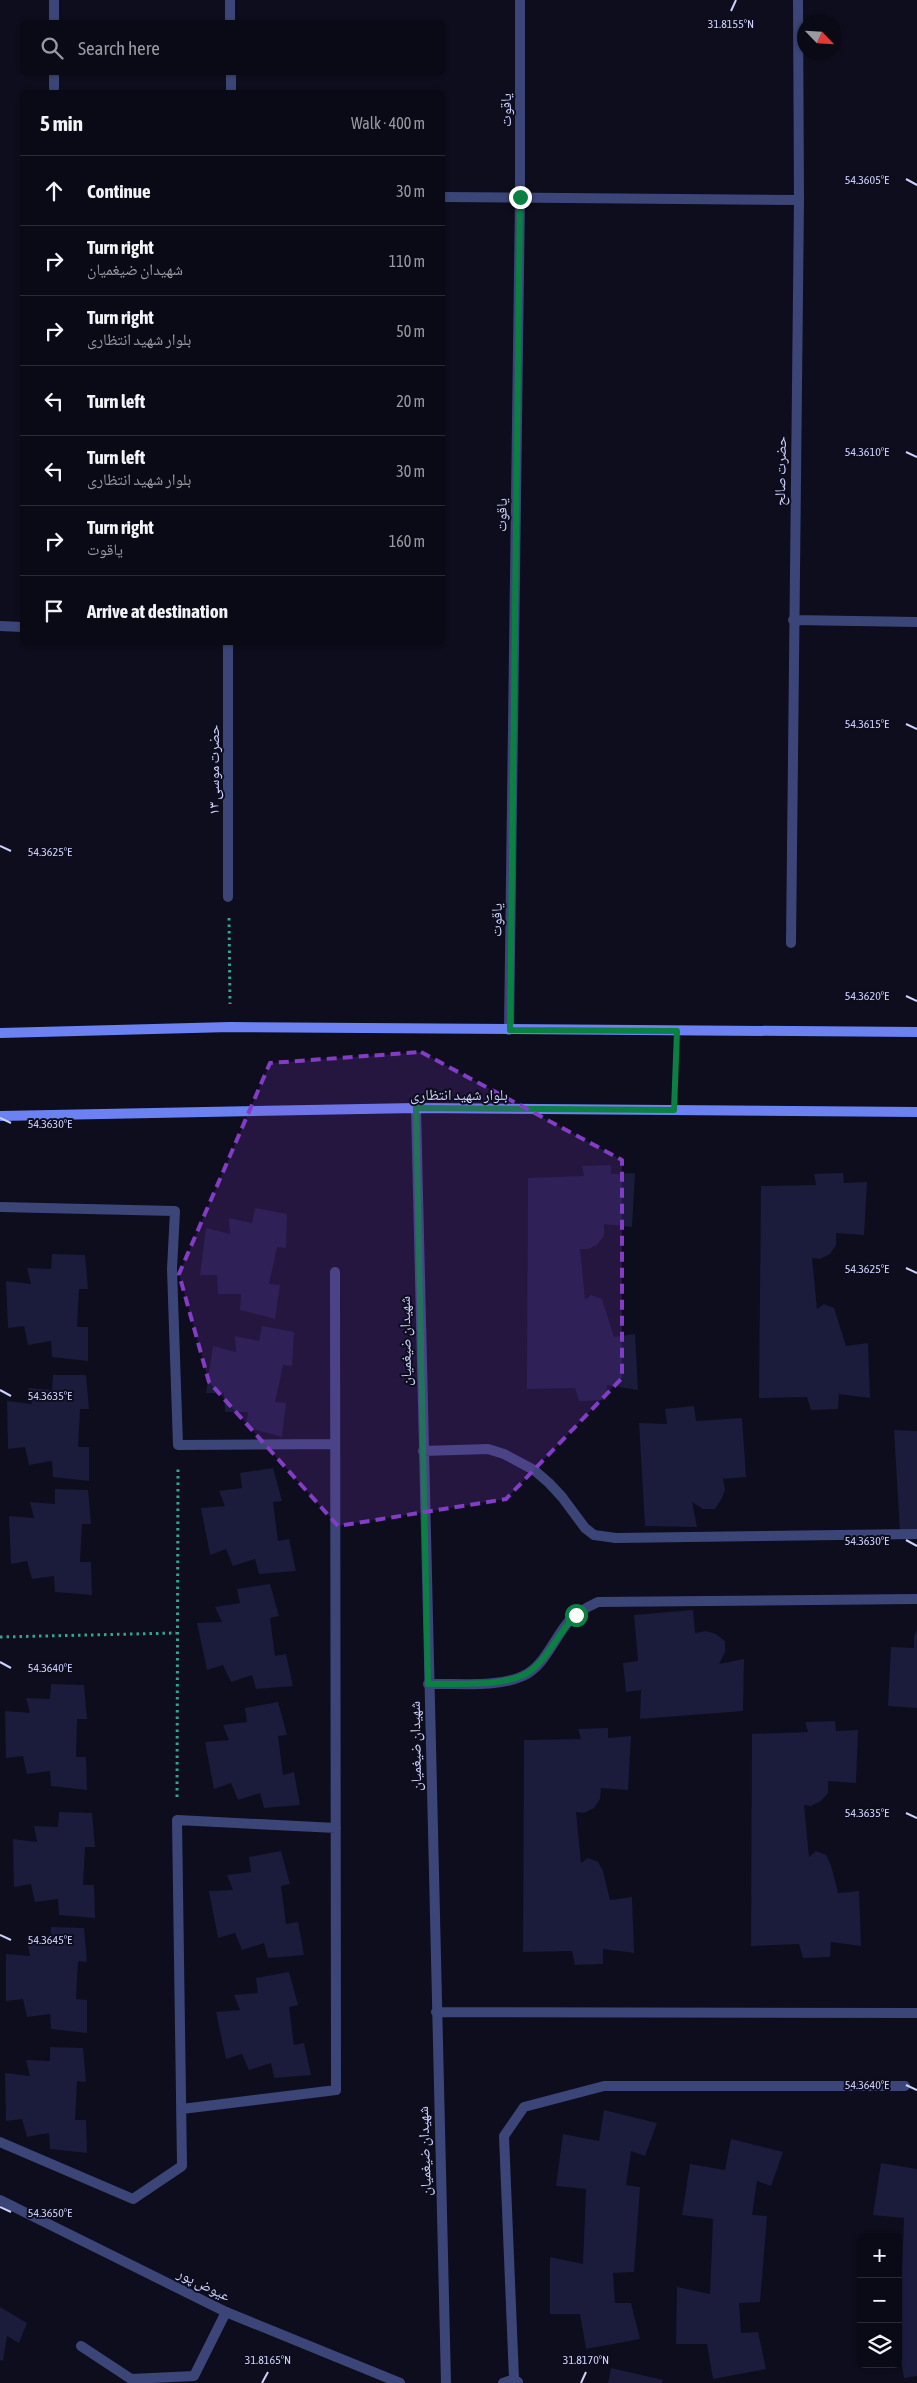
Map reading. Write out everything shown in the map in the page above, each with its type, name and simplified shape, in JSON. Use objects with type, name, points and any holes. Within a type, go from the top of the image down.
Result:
[{"type":"main road","points":[[0,1033],[230,1027],[917,1032]]},
{"type":"main road","name":"بلوار شهید انتظاری","points":[[0,1116],[416,1108],[917,1112]]},
{"type":"street","points":[[54,0],[54,20]]},
{"type":"street","points":[[230,0],[230,20]]},
{"type":"street","name":"یاقوت","points":[[510,1030],[520,197],[520,0]]},
{"type":"street","name":"حضرت صالح","points":[[791,943],[799,200],[798,0]]},
{"type":"street","points":[[54,75],[54,88]]},
{"type":"street","points":[[231,75],[231,90]]},
{"type":"street","points":[[445,197],[799,200]]},
{"type":"street","points":[[793,620],[917,622]]},
{"type":"street","points":[[0,626],[20,627]]},
{"type":"street","name":"حضرت موسی ۱۳","points":[[228,645],[228,897]]},
{"type":"street","name":"شهیدان ضیغمیان","points":[[416,1108],[428,1684],[446,2383]]},
{"type":"street","points":[[0,1207],[175,1211],[172,1268],[178,1445],[336,1444]]},
{"type":"street","points":[[182,2109],[336,2090],[335,1272]]},
{"type":"street","points":[[423,1451],[488,1449],[518,1461],[534,1470],[556,1490],[585,1528],[594,1536],[616,1538],[917,1534]]},
{"type":"street","points":[[428,1684],[509,1680],[524,1675],[534,1668],[550,1649],[569,1621],[588,1606],[598,1602],[917,1599]]},
{"type":"street","points":[[0,2142],[133,2199],[182,2166],[177,1820],[336,1828]]},
{"type":"street","points":[[436,2012],[917,2013]]},
{"type":"street","points":[[502,2383],[517,2381],[504,2136],[524,2107],[604,2086],[905,2086]]},
{"type":"street","name":"عیوض پور","points":[[0,2200],[226,2312],[400,2383]]},
{"type":"street","points":[[81,2346],[130,2379],[194,2376],[226,2312]]},
{"type":"path","points":[[228,897],[230,1027]]},
{"type":"path","points":[[674,1110],[677,1031]]},
{"type":"path","points":[[177,1820],[176,1632],[178,1445]]},
{"type":"path","points":[[0,1637],[176,1632]]},
{"type":"highlighted area","points":[[421,1052],[622,1160],[622,1378],[506,1499],[338,1526],[209,1382],[179,1274],[270,1063]]},
{"type":"building","points":[[611,1165],[611,1174],[635,1173],[632,1227],[604,1224],[604,1236],[597,1245],[588,1249],[580,1249],[585,1300],[591,1295],[602,1299],[614,1337],[635,1334],[638,1390],[607,1385],[606,1400],[579,1401],[575,1388],[527,1389],[528,1178],[584,1176],[582,1166]]},
{"type":"building","points":[[843,1173],[844,1183],[867,1182],[864,1235],[836,1233],[836,1245],[830,1254],[820,1259],[812,1258],[817,1309],[824,1304],[834,1308],[846,1346],[868,1343],[870,1398],[839,1394],[838,1409],[811,1410],[807,1397],[759,1398],[761,1186],[816,1185],[814,1174]]},
{"type":"building","points":[[255,1208],[287,1214],[286,1248],[277,1247],[269,1284],[280,1285],[275,1319],[240,1310],[241,1294],[218,1294],[217,1275],[200,1275],[206,1228],[230,1234],[229,1218],[252,1223]]},
{"type":"building","points":[[52,1254],[85,1255],[88,1289],[79,1289],[77,1327],[88,1327],[88,1361],[52,1357],[51,1341],[28,1345],[24,1326],[8,1328],[6,1281],[31,1284],[27,1268],[51,1269]]},
{"type":"building","points":[[262,1326],[294,1332],[292,1366],[283,1365],[275,1402],[286,1403],[282,1437],[246,1427],[248,1412],[225,1412],[224,1393],[206,1393],[213,1346],[236,1352],[235,1336],[259,1341]]},
{"type":"building","points":[[53,1375],[86,1375],[89,1409],[80,1409],[78,1447],[89,1447],[89,1481],[53,1477],[52,1461],[29,1465],[25,1447],[8,1449],[7,1401],[32,1404],[28,1388],[52,1390]]},
{"type":"building","points":[[694,1406],[696,1421],[742,1418],[746,1477],[723,1479],[725,1490],[715,1509],[703,1509],[692,1502],[697,1527],[645,1526],[639,1423],[667,1424],[665,1409]]},
{"type":"building","points":[[894,1430],[917,1431],[917,1534],[900,1533]]},
{"type":"building","points":[[273,1468],[282,1501],[273,1502],[278,1541],[289,1539],[296,1571],[259,1574],[255,1559],[233,1566],[226,1549],[210,1555],[201,1508],[225,1506],[219,1491],[242,1488],[240,1473]]},
{"type":"building","points":[[55,1489],[88,1490],[91,1524],[82,1524],[80,1562],[91,1562],[92,1595],[55,1592],[54,1576],[32,1579],[27,1561],[11,1564],[9,1516],[34,1518],[30,1502],[55,1504]]},
{"type":"building","points":[[270,1584],[279,1616],[270,1618],[275,1656],[286,1654],[293,1686],[256,1689],[252,1675],[231,1682],[223,1665],[207,1670],[197,1623],[222,1622],[215,1607],[240,1603],[237,1589]]},
{"type":"building","points":[[693,1610],[695,1633],[706,1631],[716,1634],[725,1641],[725,1652],[719,1664],[744,1659],[743,1711],[640,1719],[641,1690],[626,1692],[623,1663],[638,1661],[634,1615]]},
{"type":"building","points":[[917,1629],[917,1708],[888,1706],[891,1647],[914,1648],[914,1637]]},
{"type":"building","points":[[51,1684],[84,1685],[87,1719],[77,1719],[76,1757],[86,1757],[87,1790],[51,1786],[50,1771],[27,1774],[23,1756],[6,1758],[5,1711],[30,1713],[26,1698],[50,1699]]},
{"type":"building","points":[[278,1702],[287,1735],[278,1736],[283,1775],[294,1772],[300,1805],[264,1808],[260,1793],[238,1800],[231,1783],[214,1789],[205,1742],[229,1740],[223,1725],[247,1722],[245,1708]]},
{"type":"building","points":[[835,1721],[836,1731],[858,1730],[856,1783],[828,1781],[828,1793],[821,1801],[811,1806],[804,1805],[809,1857],[816,1851],[826,1855],[831,1865],[838,1893],[859,1891],[861,1946],[831,1942],[830,1957],[803,1958],[799,1944],[751,1946],[752,1734],[808,1732],[805,1722]]},
{"type":"building","points":[[608,1728],[608,1738],[631,1736],[628,1790],[601,1788],[600,1799],[594,1808],[584,1813],[576,1812],[581,1863],[588,1858],[598,1862],[603,1871],[610,1900],[632,1897],[634,1953],[603,1949],[603,1964],[575,1965],[572,1951],[523,1952],[524,1740],[581,1739],[578,1729]]},
{"type":"building","points":[[59,1812],[92,1813],[95,1847],[85,1847],[83,1885],[94,1885],[95,1918],[59,1915],[58,1899],[35,1902],[31,1884],[14,1887],[13,1839],[37,1842],[34,1826],[58,1827]]},
{"type":"building","points":[[281,1851],[290,1884],[281,1886],[286,1924],[298,1922],[304,1955],[268,1958],[264,1943],[242,1950],[235,1933],[218,1938],[209,1891],[233,1890],[227,1875],[251,1872],[249,1857]]},
{"type":"building","points":[[51,1927],[84,1928],[87,1962],[78,1961],[76,1999],[87,2000],[87,2033],[51,2029],[50,2014],[27,2017],[23,1999],[6,2001],[6,1954],[30,1956],[27,1940],[50,1941]]},
{"type":"building","points":[[289,1972],[298,2005],[289,2007],[294,2045],[304,2043],[311,2075],[274,2078],[271,2063],[249,2070],[242,2054],[226,2059],[216,2012],[240,2010],[234,1995],[258,1993],[256,1978]]},
{"type":"building","points":[[50,2047],[83,2048],[86,2082],[77,2081],[75,2120],[86,2120],[87,2153],[50,2149],[49,2133],[27,2137],[22,2119],[6,2121],[5,2073],[30,2076],[26,2060],[50,2061]]},
{"type":"building","points":[[604,2110],[657,2123],[645,2156],[631,2151],[626,2185],[640,2187],[634,2272],[613,2273],[615,2303],[631,2303],[640,2339],[586,2349],[580,2314],[550,2314],[550,2257],[583,2264],[586,2189],[556,2186],[563,2134],[599,2141]]},
{"type":"building","points":[[731,2139],[783,2152],[771,2186],[757,2181],[752,2215],[767,2216],[760,2302],[739,2303],[741,2333],[758,2332],[766,2369],[713,2379],[707,2344],[676,2344],[677,2287],[710,2294],[713,2219],[682,2215],[690,2164],[725,2170]]},
{"type":"building","points":[[881,2163],[917,2169],[917,2376],[904,2378],[902,2366],[904,2218],[873,2215]]},
{"type":"building","points":[[0,2307],[27,2323],[19,2343],[7,2336],[3,2361],[0,2360]]},
{"type":"building","points":[[611,2368],[663,2380],[662,2383],[608,2383]]},
{"type":"route","points":[[520,197],[510,1030],[677,1031],[674,1110],[416,1108],[428,1684],[491,1682],[509,1680],[524,1675],[534,1668],[569,1621],[576,1615]]}]
